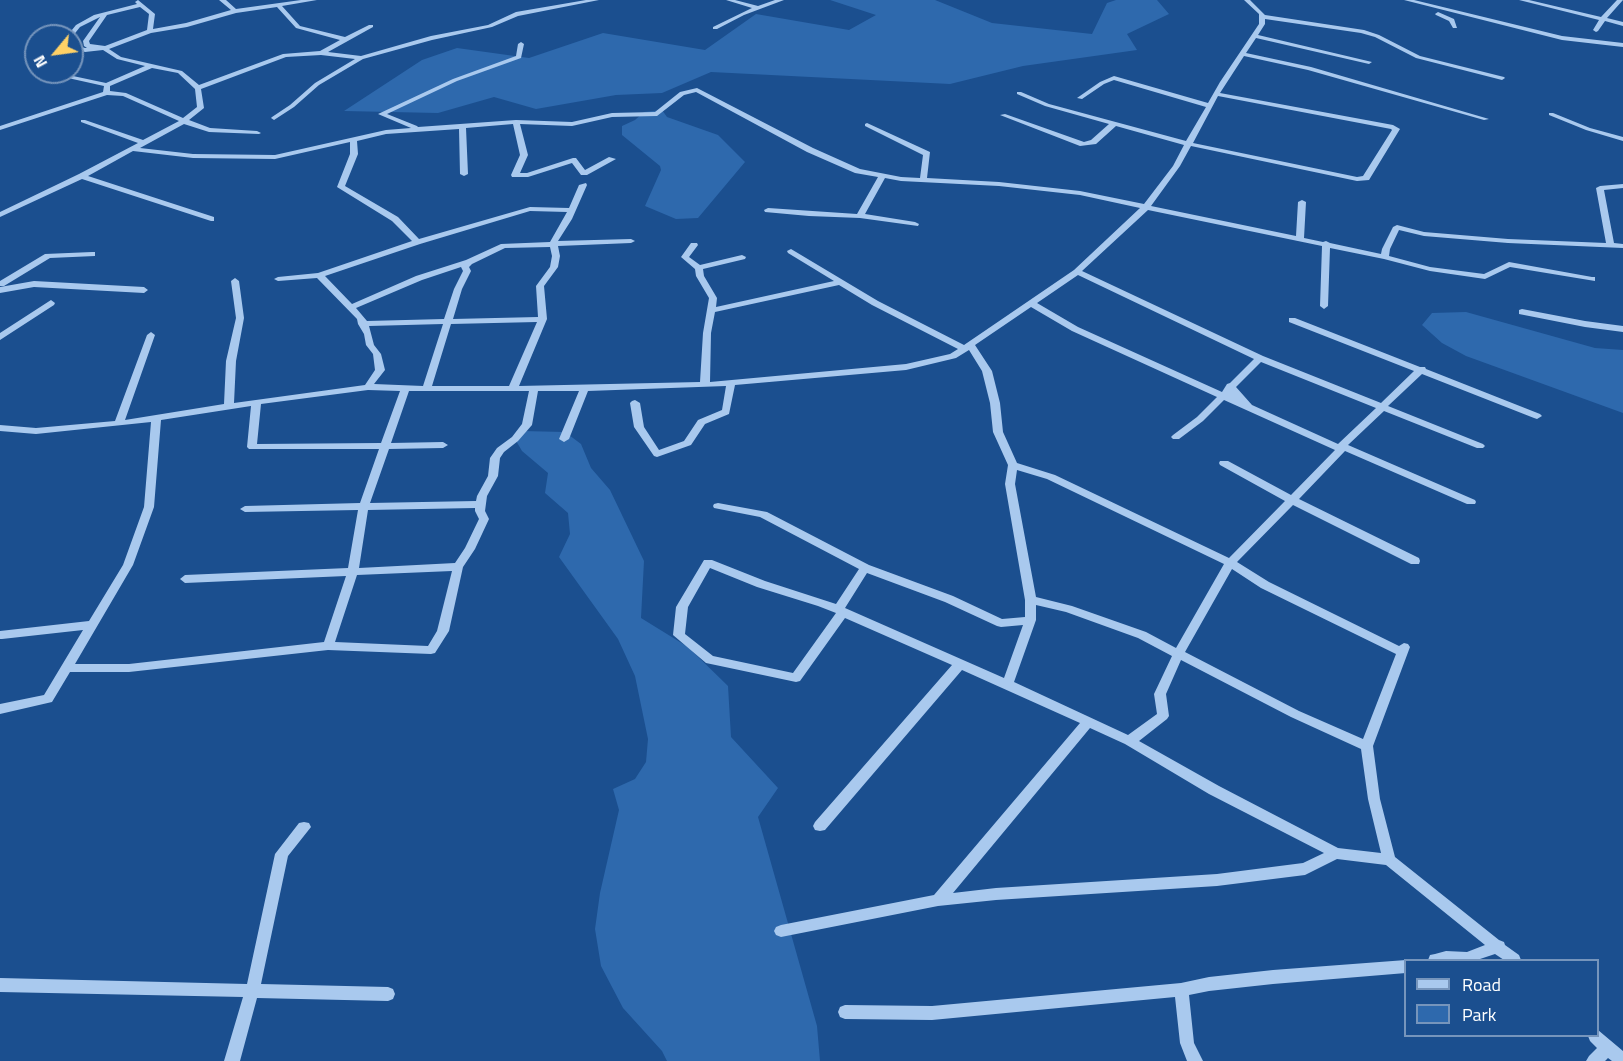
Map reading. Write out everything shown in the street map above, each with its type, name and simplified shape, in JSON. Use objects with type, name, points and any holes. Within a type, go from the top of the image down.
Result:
[{"type":"street","points":[[135,0],[152,14],[150,31]]},
{"type":"street","points":[[222,0],[235,11]]},
{"type":"street","points":[[84,50],[105,48],[150,31],[187,25],[235,11],[314,0]]},
{"type":"street","points":[[274,118],[317,84],[361,58],[430,38],[490,26],[516,14],[596,0]]},
{"type":"street","points":[[729,0],[758,8]]},
{"type":"street","points":[[715,28],[781,0]]},
{"type":"street","points":[[1247,0],[1263,17],[1362,31],[1418,57],[1502,78]]},
{"type":"street","points":[[1398,0],[1448,18],[1454,22],[1455,27]]},
{"type":"street","points":[[1407,0],[1562,38],[1623,45]]},
{"type":"street","points":[[1522,0],[1623,24]]},
{"type":"street","points":[[1596,30],[1620,0]]},
{"type":"street","points":[[82,24],[96,16],[141,5]]},
{"type":"street","points":[[278,5],[298,27],[344,39]]},
{"type":"street","points":[[0,215],[144,143],[184,121],[201,108],[198,88],[180,72],[154,64],[119,58],[105,48],[87,46],[86,41],[105,14]]},
{"type":"street","points":[[0,428],[36,430],[119,423],[368,387],[585,388],[705,384],[906,367],[936,361],[968,347],[1077,272],[1148,205],[1189,144],[1216,94],[1256,36],[1263,17]]},
{"type":"street","points":[[321,53],[370,26]]},
{"type":"street","points":[[1256,36],[1369,62]]},
{"type":"street","points":[[418,129],[381,114],[455,80],[519,57],[521,44]]},
{"type":"street","points":[[198,88],[285,55],[321,53],[361,58]]},
{"type":"street","points":[[1242,54],[1309,68],[1486,118]]},
{"type":"street","points":[[0,128],[107,89],[154,64]]},
{"type":"street","points":[[1080,98],[1102,82],[1114,78],[1210,106]]},
{"type":"street","points":[[84,83],[124,94],[184,121],[209,129],[257,133]]},
{"type":"street","points":[[131,149],[193,156],[275,157],[353,139],[418,129],[516,122],[572,124],[612,115],[657,114],[682,93],[697,90],[810,150],[858,171],[923,180],[1068,191],[1148,205],[1326,243],[1430,269],[1485,277],[1509,264],[1592,279]]},
{"type":"street","points":[[1019,93],[1047,105],[1189,144],[1362,179],[1372,169],[1396,129],[1216,94]]},
{"type":"street","points":[[1551,114],[1588,129],[1623,139]]},
{"type":"street","points":[[1003,115],[1083,144],[1093,142],[1114,124]]},
{"type":"street","points":[[83,121],[144,143]]},
{"type":"street","points":[[516,122],[524,155],[515,175],[528,175],[573,160],[584,173],[612,159]]},
{"type":"street","points":[[462,125],[464,174]]},
{"type":"street","points":[[867,125],[927,154],[923,180]]},
{"type":"street","points":[[353,139],[354,154],[341,187],[395,219],[417,242]]},
{"type":"street","points":[[82,176],[211,219]]},
{"type":"street","points":[[860,216],[884,176]]},
{"type":"street","points":[[513,388],[543,319],[540,286],[554,267],[556,256],[553,243],[583,185]]},
{"type":"street","points":[[1610,245],[1600,188],[1623,186]]},
{"type":"street","points":[[1300,238],[1302,202]]},
{"type":"street","points":[[278,279],[319,275],[417,242],[530,209],[572,210]]},
{"type":"street","points":[[768,210],[860,216],[915,224]]},
{"type":"street","points":[[1385,257],[1386,249],[1397,227],[1424,234],[1508,242],[1623,246]]},
{"type":"street","points":[[351,307],[419,278],[469,262],[504,246],[631,241]]},
{"type":"street","points":[[1324,306],[1326,243]]},
{"type":"street","points":[[694,245],[685,257],[699,268],[700,276],[714,298],[707,333],[705,384]]},
{"type":"street","points":[[791,251],[922,329],[968,347],[987,372],[995,403],[998,432],[1012,465],[1010,484],[1031,600],[1030,620],[1008,684]]},
{"type":"street","points":[[3,286],[48,256],[92,254]]},
{"type":"street","points":[[699,268],[742,257]]},
{"type":"street","points":[[427,389],[458,289],[467,271],[465,267],[469,262]]},
{"type":"street","points":[[1077,272],[1260,358],[1480,446]]},
{"type":"street","points":[[319,275],[361,318],[370,345],[377,354],[380,370],[368,387]]},
{"type":"street","points":[[229,406],[231,361],[240,318],[235,281]]},
{"type":"street","points":[[712,310],[840,282]]},
{"type":"street","points":[[3,286],[34,284],[144,290]]},
{"type":"street","points":[[0,337],[51,303]]},
{"type":"street","points":[[1030,303],[1075,329],[1221,396],[1470,502]]},
{"type":"street","points":[[1522,312],[1623,329]]},
{"type":"street","points":[[362,324],[543,319]]},
{"type":"street","points":[[1292,320],[1422,369],[1537,416]]},
{"type":"street","points":[[119,423],[151,335]]},
{"type":"street","points":[[1176,437],[1200,419],[1260,358]]},
{"type":"street","points":[[1129,741],[1163,716],[1161,694],[1178,655],[1230,563],[1290,499],[1422,369]]},
{"type":"street","points":[[635,403],[639,427],[657,454],[688,443],[701,422],[726,412],[730,382]]},
{"type":"street","points":[[1230,386],[1249,406],[1342,447]]},
{"type":"street","points":[[328,646],[353,572],[364,505],[406,387]]},
{"type":"street","points":[[68,669],[129,668],[328,646],[431,650],[443,631],[458,567],[470,549],[484,519],[480,511],[482,496],[493,476],[495,458],[500,450],[515,439],[527,424],[534,388]]},
{"type":"street","points":[[564,439],[585,388]]},
{"type":"street","points":[[256,402],[252,447],[443,445]]},
{"type":"street","points":[[0,709],[48,699],[128,566],[150,507],[156,418]]},
{"type":"street","points":[[1224,463],[1290,499],[1415,561]]},
{"type":"street","points":[[1012,465],[1051,477],[1230,563],[1265,585],[1403,649],[1367,746],[1374,798],[1389,860]]},
{"type":"street","points":[[245,509],[482,504]]},
{"type":"street","points":[[718,506],[763,514],[865,568],[949,599],[1001,623],[1030,620]]},
{"type":"street","points":[[865,568],[840,611],[796,678],[710,660],[679,635],[682,607],[708,563],[760,584],[840,611],[1089,721],[1129,741],[1214,790],[1336,853],[1389,860],[1513,959]]},
{"type":"street","points":[[185,579],[458,567]]},
{"type":"street","points":[[1031,600],[1068,609],[1143,635],[1295,714],[1367,746]]},
{"type":"street","points":[[2,635],[93,626]]},
{"type":"street","points":[[820,826],[960,664]]},
{"type":"street","points":[[938,900],[1089,721]]},
{"type":"street","points":[[232,1061],[252,990],[282,854],[304,827]]},
{"type":"street","points":[[781,931],[938,900],[996,894],[1217,880],[1305,869],[1336,853]]},
{"type":"street","points":[[1439,959],[1467,957],[1499,946]]},
{"type":"street","points":[[845,1012],[932,1013],[1180,990],[1209,984],[1273,977],[1404,966]]},
{"type":"street","points":[[0,985],[388,994]]},
{"type":"street","points":[[1180,990],[1187,1043],[1195,1061]]},
{"type":"street","points":[[1597,1037],[1623,1061]]},
{"type":"street","points":[[1594,1061],[1608,1048]]},
{"type":"green space","points":[[830,0],[935,0],[992,23],[1092,34],[1107,3],[1116,0],[1157,0],[1169,14],[1127,34],[1137,50],[1023,66],[950,84],[711,72],[662,93],[616,95],[536,109],[494,97],[438,113],[344,111],[422,60],[457,48],[529,58],[603,33],[705,50],[756,14],[849,30],[876,15]]},
{"type":"green space","points":[[662,110],[667,117],[718,135],[745,162],[698,218],[676,219],[645,206],[661,170],[660,166],[622,135],[622,126],[635,120],[644,112]]},
{"type":"green space","points":[[1466,312],[1595,348],[1623,350],[1623,413],[1466,356],[1442,343],[1422,325],[1432,313]]},
{"type":"green space","points":[[522,431],[565,432],[581,444],[591,468],[610,490],[644,561],[641,618],[688,647],[728,686],[731,737],[778,788],[758,817],[817,1026],[820,1061],[667,1061],[662,1051],[623,1008],[601,966],[595,929],[600,893],[619,810],[613,789],[635,779],[646,762],[648,739],[635,676],[618,639],[559,557],[570,534],[568,513],[545,493],[548,473],[522,451],[515,439]]}]
